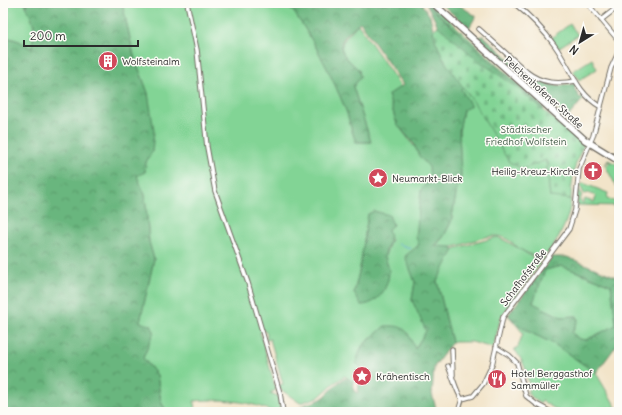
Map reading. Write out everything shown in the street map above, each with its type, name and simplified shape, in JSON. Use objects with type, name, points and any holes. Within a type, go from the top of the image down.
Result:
[{"type":"main road","name":"Pelchenhofener Straße","points":[[432,3],[590,144],[619,160]]},
{"type":"street","points":[[188,3],[198,50],[208,147],[215,191],[248,283],[282,400],[283,412]]},
{"type":"street","points":[[514,3],[534,20],[554,46],[588,99],[601,107]]},
{"type":"street","points":[[587,3],[619,41]]},
{"type":"street","points":[[601,20],[619,6]]},
{"type":"street","points":[[479,29],[535,78],[555,83],[576,81]]},
{"type":"street","name":"Schafhofstraße","points":[[462,399],[473,396],[483,384],[492,365],[503,317],[569,229],[573,217],[579,169],[590,144],[613,62],[619,51]]},
{"type":"street","points":[[496,347],[509,355],[517,363],[526,396],[536,404],[551,412]]},
{"type":"street","points":[[452,349],[453,375],[457,390],[462,399],[458,412]]},
{"type":"street","points":[[448,366],[453,375]]},
{"type":"green space","points":[[3,3],[25,3],[34,25],[32,49],[19,41],[3,36]]},
{"type":"green space","points":[[25,3],[122,3],[134,56],[148,93],[154,131],[152,152],[146,162],[145,172],[137,176],[145,195],[149,242],[154,259],[140,322],[151,325],[154,332],[143,358],[157,375],[161,402],[167,412],[3,412],[3,36],[19,41],[32,49],[34,25]]},
{"type":"green space","points":[[122,3],[287,3],[305,28],[335,84],[347,113],[356,142],[371,142],[353,87],[360,77],[359,70],[346,57],[342,47],[346,38],[358,24],[401,87],[388,95],[397,124],[430,167],[430,179],[419,245],[406,256],[415,282],[412,300],[427,331],[414,349],[385,326],[362,346],[356,363],[365,371],[353,382],[345,376],[334,383],[319,397],[300,403],[280,389],[279,385],[283,384],[270,339],[266,340],[267,334],[264,330],[260,332],[276,390],[270,393],[278,396],[281,412],[247,403],[209,400],[194,401],[195,412],[167,412],[161,402],[157,375],[143,358],[154,332],[140,322],[154,259],[149,242],[145,195],[136,175],[145,172],[146,162],[152,152],[148,93],[134,56]],"holes":[[[368,214],[391,239],[385,256],[389,271],[386,283],[361,305],[354,293],[360,268]]]},
{"type":"green space","points":[[287,3],[421,3],[430,16],[436,42],[446,63],[464,86],[461,89],[471,106],[463,110],[459,131],[461,177],[457,189],[451,222],[444,236],[435,246],[452,247],[454,250],[437,281],[452,342],[434,367],[432,394],[437,412],[296,412],[302,406],[321,399],[338,383],[346,378],[353,382],[355,392],[358,393],[359,383],[367,373],[356,363],[362,346],[385,326],[397,326],[405,330],[408,333],[415,349],[426,331],[412,300],[415,282],[405,256],[419,245],[416,237],[421,190],[430,179],[429,167],[419,156],[414,144],[397,124],[388,95],[403,85],[360,22],[346,35],[341,46],[346,57],[359,70],[360,77],[353,87],[371,142],[356,142],[347,113],[328,70],[305,28]]},
{"type":"green space","points":[[426,3],[544,109],[543,111],[540,109],[537,111],[436,28],[438,26]]},
{"type":"green space","points":[[427,3],[436,8],[545,108],[544,109]]},
{"type":"green space","points":[[440,3],[456,3],[476,16],[469,28]]},
{"type":"green space","points":[[570,24],[578,35],[558,48],[551,38]]},
{"type":"green space","name":"Städtischer Friedhof Wolfstein","points":[[438,26],[479,61],[515,86],[584,145],[574,171],[571,199],[550,197],[546,160],[523,169],[509,162],[475,104],[446,63],[436,42],[433,30]]},
{"type":"green space","points":[[484,36],[529,77],[539,82],[558,86],[574,84],[577,86],[574,88],[580,98],[583,96],[584,98],[567,118],[478,37]]},
{"type":"green space","points":[[592,59],[597,69],[579,80],[573,71]]},
{"type":"green space","points":[[464,86],[523,169],[546,159],[550,196],[571,199],[565,224],[553,246],[542,261],[500,236],[481,238],[458,246],[443,248],[435,247],[444,236],[451,222],[457,189],[461,177],[459,131],[463,110],[461,89]]},
{"type":"green space","points":[[608,160],[619,165],[619,183],[616,186],[606,167],[610,162],[608,161],[605,165]]},
{"type":"green space","points":[[583,183],[608,193],[607,198],[619,203],[619,206],[577,205],[578,189],[582,194],[580,201],[583,203],[585,199],[594,202],[596,196],[587,193],[585,195],[580,186]]},
{"type":"green space","points":[[374,211],[389,215],[393,225],[388,229],[390,241],[385,256],[389,269],[388,277],[385,289],[381,294],[373,302],[361,305],[354,293],[360,268],[368,214]]},
{"type":"green space","points":[[497,237],[520,249],[540,264],[501,317],[493,348],[472,342],[452,342],[437,281],[453,249]]},
{"type":"green space","points":[[552,257],[567,257],[619,278],[619,342],[596,373],[554,344],[525,330],[508,315]],"holes":[[[562,266],[611,285],[616,325],[586,340],[579,339],[572,333],[578,320],[577,316],[561,317],[533,303],[545,270]]]},
{"type":"green space","points":[[562,266],[611,285],[617,325],[586,340],[579,339],[572,333],[578,320],[577,316],[561,317],[532,303],[545,270]]},
{"type":"green space","points":[[508,315],[525,330],[554,344],[596,373],[616,407],[613,412],[560,412],[542,401],[540,404],[526,392],[529,392],[524,364],[514,349],[518,347],[523,333]]},
{"type":"waterway","points":[[398,244],[410,248]]},
{"type":"place","name":"Wolfsteinalm","points":[[108,61]]},
{"type":"place","name":"Heilig-Kreuz-Kirche","points":[[593,171]]},
{"type":"place","name":"Neumarkt-Blick","points":[[378,178]]},
{"type":"place","name":"Krähentisch","points":[[362,376]]},
{"type":"place","name":"Hotel Berggasthof Sammüller","points":[[497,379]]}]
